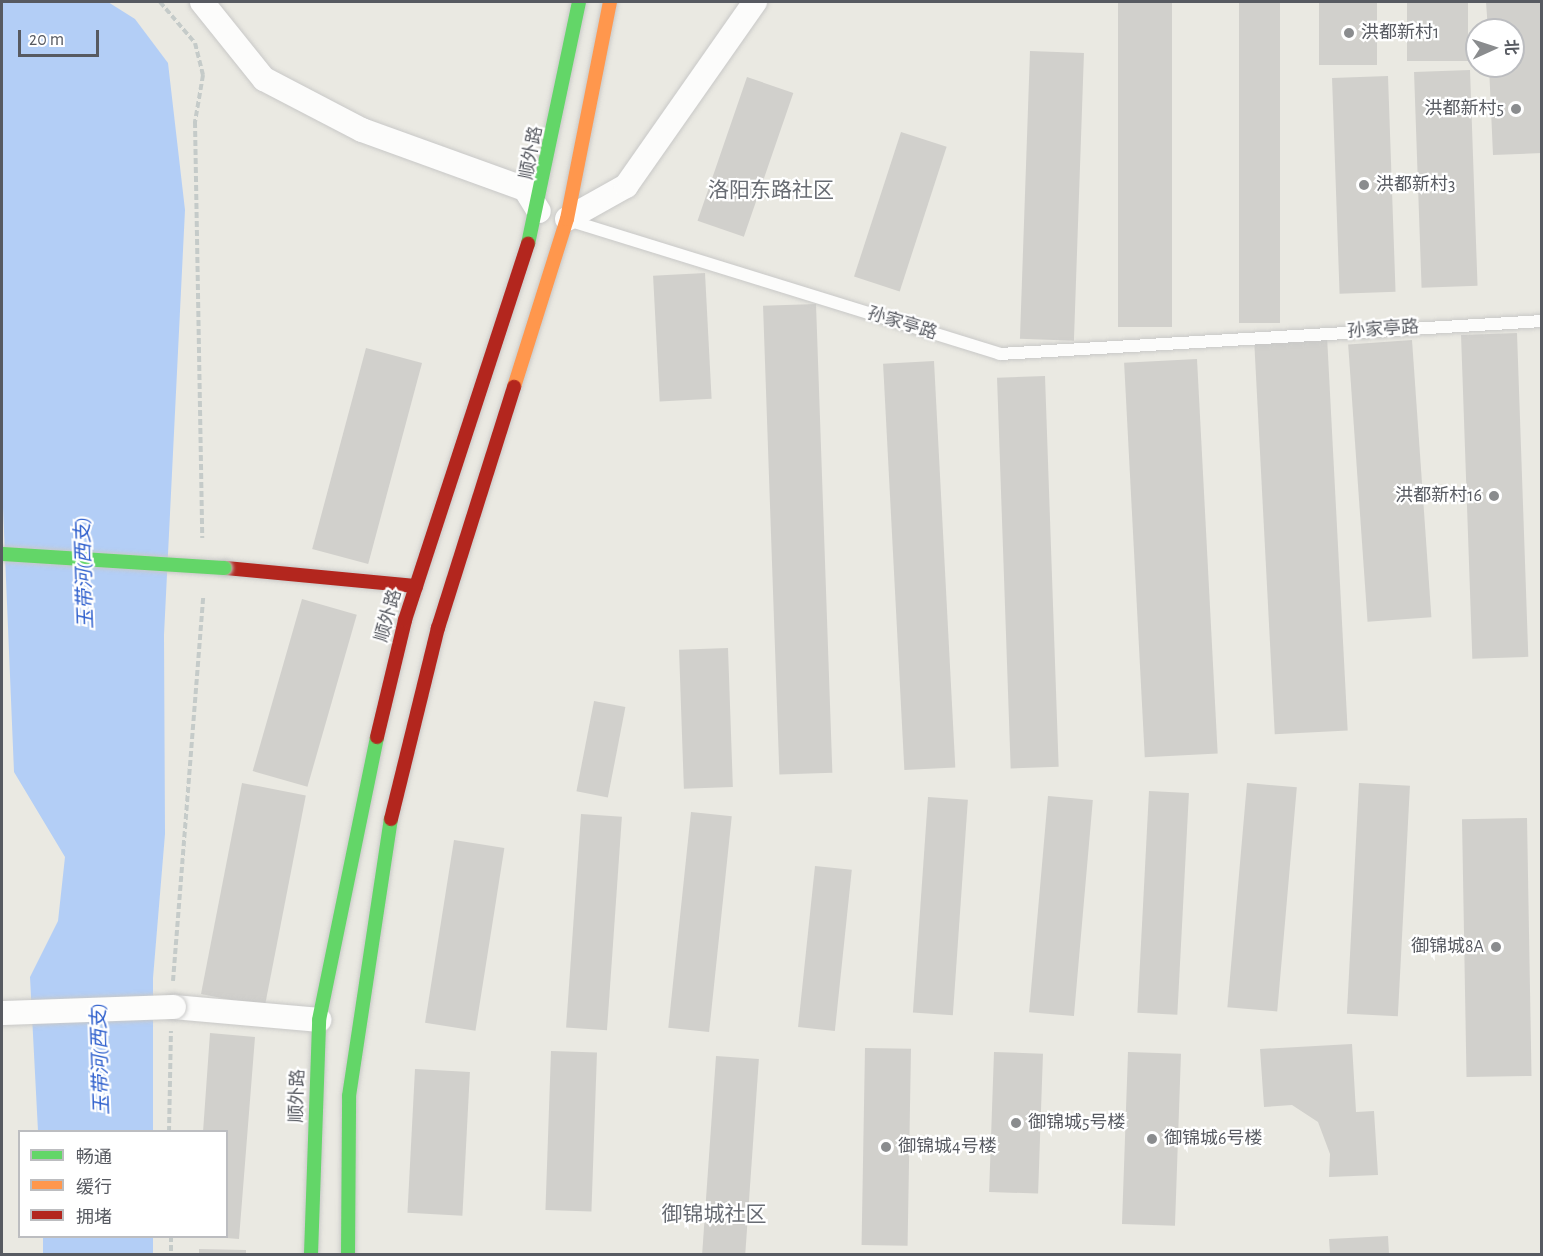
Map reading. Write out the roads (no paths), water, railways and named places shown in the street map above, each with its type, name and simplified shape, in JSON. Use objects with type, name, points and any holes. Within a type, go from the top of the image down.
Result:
[{"type":"main road","name":"顺外路","points":[[312,1254],[319,1020],[350,847],[416,586],[539,210],[579,2]]},
{"type":"main road","points":[[348,1254],[349,1096],[386,841],[438,628],[567,219],[610,2]]},
{"type":"main road","points":[[2,554],[225,568],[416,586]]},
{"type":"street","points":[[202,2],[264,79],[362,130],[525,189],[539,210]]},
{"type":"street","points":[[567,219],[626,186],[755,2]]},
{"type":"street","points":[[2,1013],[174,1007],[319,1020]]},
{"type":"lane","name":"孙家亭路","points":[[567,219],[1000,354],[1542,321]]},
{"type":"water","name":"玉带河(西支)","points":[[2,2],[108,2],[135,19],[168,63],[185,210],[164,635],[165,834],[153,978],[153,1130],[38,1130],[30,977],[58,921],[65,857],[14,772],[2,483]]},
{"type":"water","points":[[43,1238],[153,1238],[153,1254],[43,1254]]},
{"type":"place","name":"洪都新村1","points":[[1349,33]]},
{"type":"place","name":"洪都新村5","points":[[1516,109]]},
{"type":"place","name":"洪都新村3","points":[[1364,185]]},
{"type":"place","name":"洪都新村16","points":[[1494,496]]},
{"type":"place","name":"御锦城8A","points":[[1496,947]]},
{"type":"place","name":"御锦城5号楼","points":[[1016,1123]]},
{"type":"place","name":"御锦城6号楼","points":[[1152,1139]]},
{"type":"place","name":"御锦城4号楼","points":[[886,1147]]},
{"type":"district","name":"洛阳东路社区","points":[[771,191]]},
{"type":"district","name":"御锦城社区","points":[[714,1215]]}]
